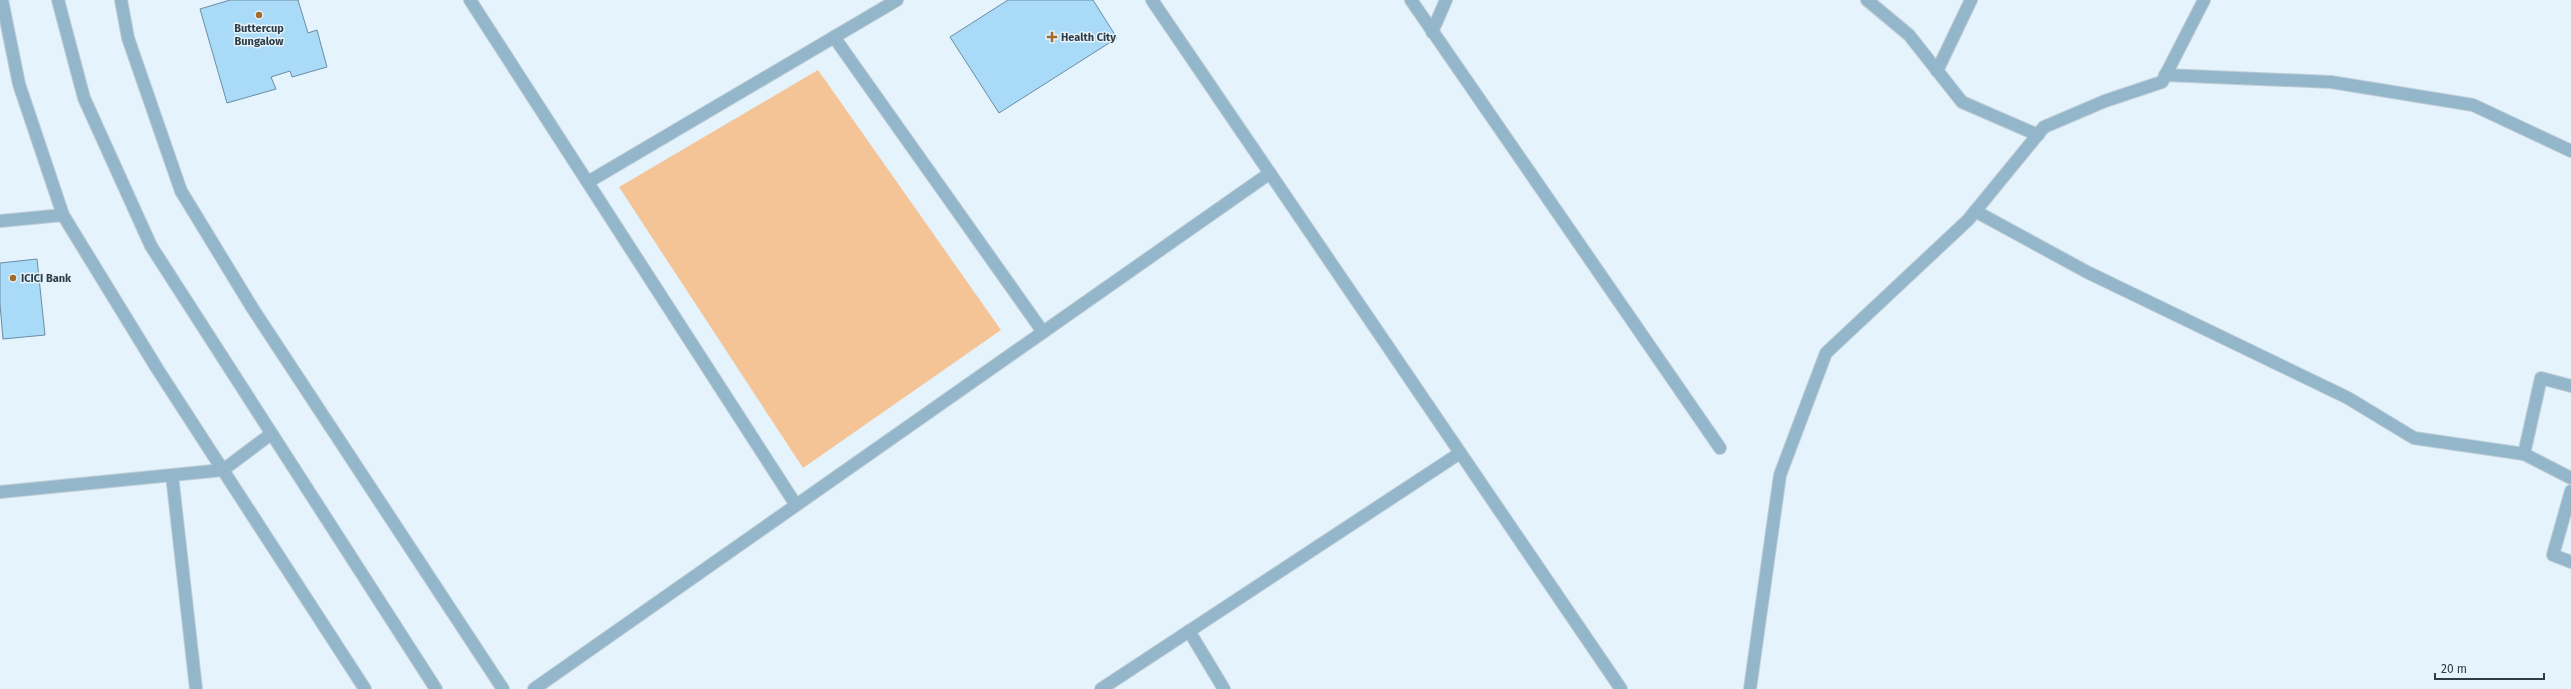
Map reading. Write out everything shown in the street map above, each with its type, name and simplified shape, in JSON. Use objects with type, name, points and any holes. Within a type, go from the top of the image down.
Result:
[{"type":"street","points":[[2,0],[19,84],[63,215],[222,470],[365,689]]},
{"type":"street","points":[[58,0],[84,98],[151,246],[270,434],[436,689]]},
{"type":"street","points":[[122,0],[128,38],[181,191],[253,309],[503,689]]},
{"type":"street","points":[[470,0],[796,505]]},
{"type":"street","points":[[588,182],[897,0]]},
{"type":"street","points":[[1152,0],[1621,689]]},
{"type":"street","points":[[1411,0],[1720,448]]},
{"type":"street","points":[[1432,32],[1446,0]]},
{"type":"street","points":[[1867,0],[1909,35],[1962,102],[2038,135]]},
{"type":"street","points":[[1937,71],[1971,0]]},
{"type":"street","points":[[1750,689],[1780,475],[1826,354],[1975,211],[2044,127],[2105,101],[2162,82],[2204,0]]},
{"type":"street","points":[[834,37],[1043,332]]},
{"type":"street","points":[[2165,75],[2331,82],[2473,105],[2571,151]]},
{"type":"street","points":[[534,689],[1270,173]]},
{"type":"street","points":[[1975,211],[2087,272],[2348,398],[2414,438],[2524,454],[2571,478]]},
{"type":"street","points":[[0,221],[63,215]]},
{"type":"street","points":[[2524,454],[2541,378],[2571,386]]},
{"type":"street","points":[[0,492],[222,470],[270,434]]},
{"type":"street","points":[[1101,689],[1460,453]]},
{"type":"street","points":[[172,475],[196,689]]},
{"type":"street","points":[[2571,491],[2553,555],[2571,562]]},
{"type":"street","points":[[1189,631],[1224,689]]},
{"type":"shaded area","points":[[818,70],[1001,330],[803,468],[619,187]]},
{"type":"building","points":[[230,0],[298,0],[308,33],[317,30],[327,67],[292,77],[290,71],[271,77],[276,89],[227,103],[200,9]]},
{"type":"building","points":[[1008,0],[1093,0],[1117,38],[999,113],[950,37]]},
{"type":"building","points":[[37,259],[45,335],[3,339],[0,304],[0,263]]},
{"type":"place","name":"Buttercup Bungalow","points":[[259,15]]},
{"type":"place","name":"Health City","points":[[1052,37]]},
{"type":"place","name":"ICICI Bank","points":[[13,278]]}]
